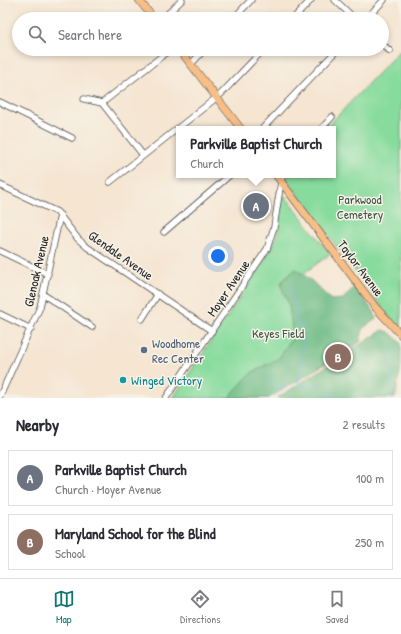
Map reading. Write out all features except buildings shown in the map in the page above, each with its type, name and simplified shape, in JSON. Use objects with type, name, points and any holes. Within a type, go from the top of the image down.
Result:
[{"type":"main road","points":[[139,0],[148,12]]},
{"type":"main road","points":[[185,56],[239,126]]},
{"type":"main road","name":"Taylor Avenue","points":[[280,178],[373,304],[401,335]]},
{"type":"street","points":[[169,12],[182,0]]},
{"type":"street","points":[[240,12],[251,0]]},
{"type":"street","points":[[300,12],[311,0]]},
{"type":"street","points":[[336,0],[349,12]]},
{"type":"street","points":[[373,12],[384,0]]},
{"type":"street","points":[[102,103],[162,56]]},
{"type":"street","points":[[191,64],[198,56]]},
{"type":"street","points":[[181,126],[217,97],[257,56]]},
{"type":"street","points":[[265,126],[331,56]]},
{"type":"street","points":[[84,99],[102,103],[143,156]]},
{"type":"street","points":[[0,102],[72,138]]},
{"type":"street","points":[[324,126],[332,117]]},
{"type":"street","points":[[110,182],[176,130]]},
{"type":"street","points":[[164,232],[227,178]]},
{"type":"street","name":"Moyer Avenue","points":[[166,398],[264,254],[269,244],[274,227],[279,178]]},
{"type":"street","name":"Glendale Avenue","points":[[0,185],[60,215],[84,244],[212,331]]},
{"type":"street","name":"Glenoak Avenue","points":[[0,396],[31,329],[44,295],[60,215]]},
{"type":"street","points":[[0,252],[48,274]]},
{"type":"street","points":[[142,318],[158,294]]},
{"type":"street","points":[[44,295],[92,327]]},
{"type":"street","points":[[0,314],[31,329]]},
{"type":"green space","name":"Parkwood Cemetery","points":[[401,49],[401,329],[390,318],[287,180],[287,178],[336,178],[336,126],[328,126]]},
{"type":"green space","name":"Keyes Field","points":[[284,195],[330,254],[300,276],[323,308],[338,304],[356,289],[374,313],[351,333],[360,342],[269,398],[173,398],[272,249],[278,232],[282,197]]},
{"type":"green space","points":[[296,269],[312,281],[331,300],[343,299],[353,288],[356,289],[374,312],[376,319],[363,328],[360,342],[269,398],[228,398],[251,373],[279,358],[293,337],[289,305],[281,286],[282,281]]},
{"type":"green space","points":[[383,330],[389,332],[401,343],[401,366],[395,398],[277,398]]},
{"type":"waterway","points":[[290,286],[298,322],[304,336],[299,383]]},
{"type":"waterway","points":[[391,345],[392,398]]},
{"type":"waterway","points":[[266,378],[273,380],[275,386],[285,386]]},
{"type":"waterway","points":[[269,398],[295,381],[306,386],[317,382],[325,391],[338,398]]},
{"type":"place","name":"Parkville Baptist Church","points":[[256,206]]},
{"type":"place","name":"Woodhome Rec Center","points":[[144,350]]},
{"type":"place","name":"Maryland School for the Blind","points":[[338,357]]},
{"type":"place","name":"Winged Victory","points":[[123,380]]}]
